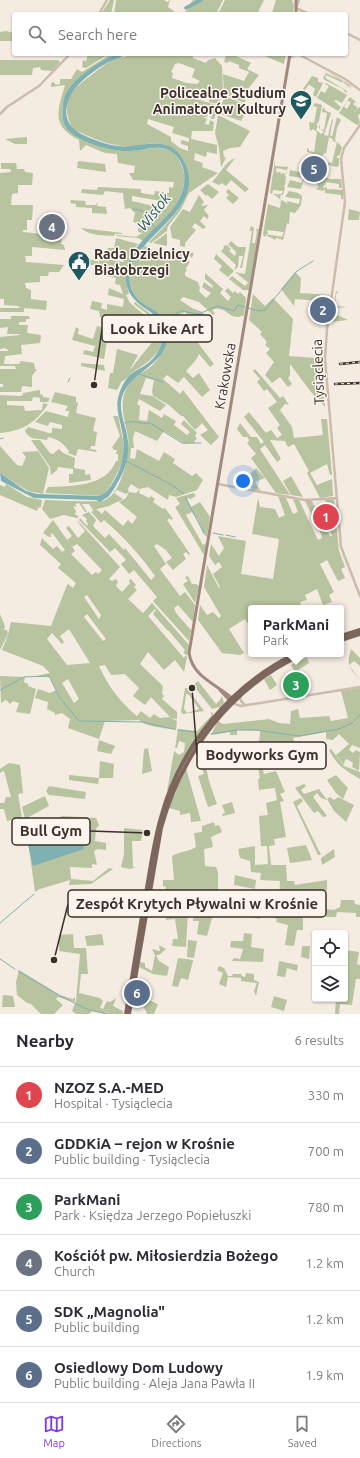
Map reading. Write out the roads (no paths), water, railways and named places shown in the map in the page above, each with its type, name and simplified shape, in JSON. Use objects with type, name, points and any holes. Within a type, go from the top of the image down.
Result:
[{"type":"main road","points":[[296,12],[298,0]]},
{"type":"main road","name":"Krakowska","points":[[232,700],[198,673],[194,668],[190,653],[290,56]]},
{"type":"main road","points":[[344,635],[360,630]]},
{"type":"main road","points":[[344,639],[360,634]]},
{"type":"main road","points":[[127,1014],[154,866],[168,804],[182,771],[194,749],[236,695],[268,670],[290,657]]},
{"type":"main road","points":[[127,1014],[156,839],[164,806],[172,784],[188,753],[205,728],[224,706],[268,674],[298,657]]},
{"type":"main road","points":[[224,706],[227,696],[236,695]]},
{"type":"street","points":[[100,12],[107,0]]},
{"type":"street","points":[[296,8],[305,12]]},
{"type":"street","points":[[348,34],[360,40]]},
{"type":"street","points":[[0,114],[7,107],[39,86],[68,56]]},
{"type":"street","points":[[289,59],[294,56]]},
{"type":"street","points":[[301,56],[360,90]]},
{"type":"street","name":"Tysiąclecia","points":[[360,125],[344,148],[341,160],[345,202],[325,343],[326,375],[342,553],[360,596]]},
{"type":"street","points":[[218,484],[304,500],[336,498]]},
{"type":"street","points":[[232,700],[238,706],[360,687]]},
{"type":"street","points":[[241,694],[240,700],[246,705]]},
{"type":"water","points":[[113,56],[123,56],[98,68],[75,88],[67,104],[66,110],[68,122],[81,134],[94,140],[113,145],[134,146],[161,144],[172,148],[180,154],[184,161],[189,181],[185,199],[174,215],[134,260],[130,276],[134,294],[144,304],[161,315],[164,319],[165,318],[168,334],[166,345],[161,355],[130,383],[124,392],[121,406],[128,442],[128,456],[122,475],[109,496],[100,502],[96,500],[34,498],[1,481],[0,473],[26,491],[37,494],[99,496],[108,490],[120,468],[124,448],[123,433],[117,405],[120,392],[124,382],[129,376],[153,358],[159,350],[163,336],[161,324],[157,318],[139,304],[129,291],[126,281],[127,265],[134,251],[167,216],[177,203],[183,189],[184,172],[178,158],[170,150],[156,148],[119,151],[84,141],[70,132],[66,127],[64,124],[62,109],[67,92],[79,78],[103,61]]},
{"type":"water","points":[[55,824],[66,826],[74,830],[80,837],[84,849],[33,866],[27,840]]},
{"type":"waterway","points":[[186,8],[201,0]]},
{"type":"waterway","name":"Wisłok","points":[[133,209],[146,213],[156,229]]},
{"type":"waterway","points":[[248,308],[259,311],[265,310],[297,271],[313,261]]},
{"type":"waterway","points":[[165,320],[181,311],[199,314],[217,306],[234,311],[238,305],[245,307]]},
{"type":"waterway","points":[[139,374],[163,382]]},
{"type":"waterway","points":[[68,382],[70,378]]},
{"type":"waterway","points":[[125,423],[150,423],[182,443],[201,443]]},
{"type":"waterway","points":[[126,461],[172,485],[184,494]]},
{"type":"waterway","points":[[185,497],[204,533]]},
{"type":"waterway","points":[[213,533],[223,535]]},
{"type":"waterway","points":[[226,535],[235,537]]},
{"type":"waterway","points":[[0,690],[24,677],[49,676],[60,698],[79,721],[142,722],[174,729]]},
{"type":"waterway","points":[[211,734],[237,730],[256,730],[299,736],[339,729],[352,723],[360,715]]},
{"type":"waterway","points":[[178,730],[195,732]]},
{"type":"waterway","points":[[0,923],[34,894]]},
{"type":"waterway","points":[[0,959],[15,969]]},
{"type":"waterway","points":[[18,971],[62,997],[89,1010],[108,1014]]},
{"type":"railway","points":[[340,364],[360,362]]},
{"type":"railway","points":[[335,384],[360,383]]},
{"type":"place","name":"Policealne Studium Animatorów Kultury","points":[[301,120]]},
{"type":"place","name":"SDK „Magnolia\"","points":[[314,169]]},
{"type":"place","name":"Kościół pw. Miłosierdzia Bożego","points":[[52,227]]},
{"type":"place","name":"Rada Dzielnicy Białobrzegi","points":[[79,282]]},
{"type":"place","name":"GDDKiA – rejon w Krośnie","points":[[323,310]]},
{"type":"place","name":"Look Like Art","points":[[94,385]]},
{"type":"place","name":"NZOZ S.A.-MED","points":[[326,517]]},
{"type":"place","name":"ParkMani","points":[[296,685]]},
{"type":"place","name":"Bodyworks Gym","points":[[192,688]]},
{"type":"place","name":"Bull Gym","points":[[147,833]]},
{"type":"place","name":"Zespół Krytych Pływalni w Krośnie","points":[[54,960]]},
{"type":"place","name":"Osiedlowy Dom Ludowy","points":[[137,993]]}]
